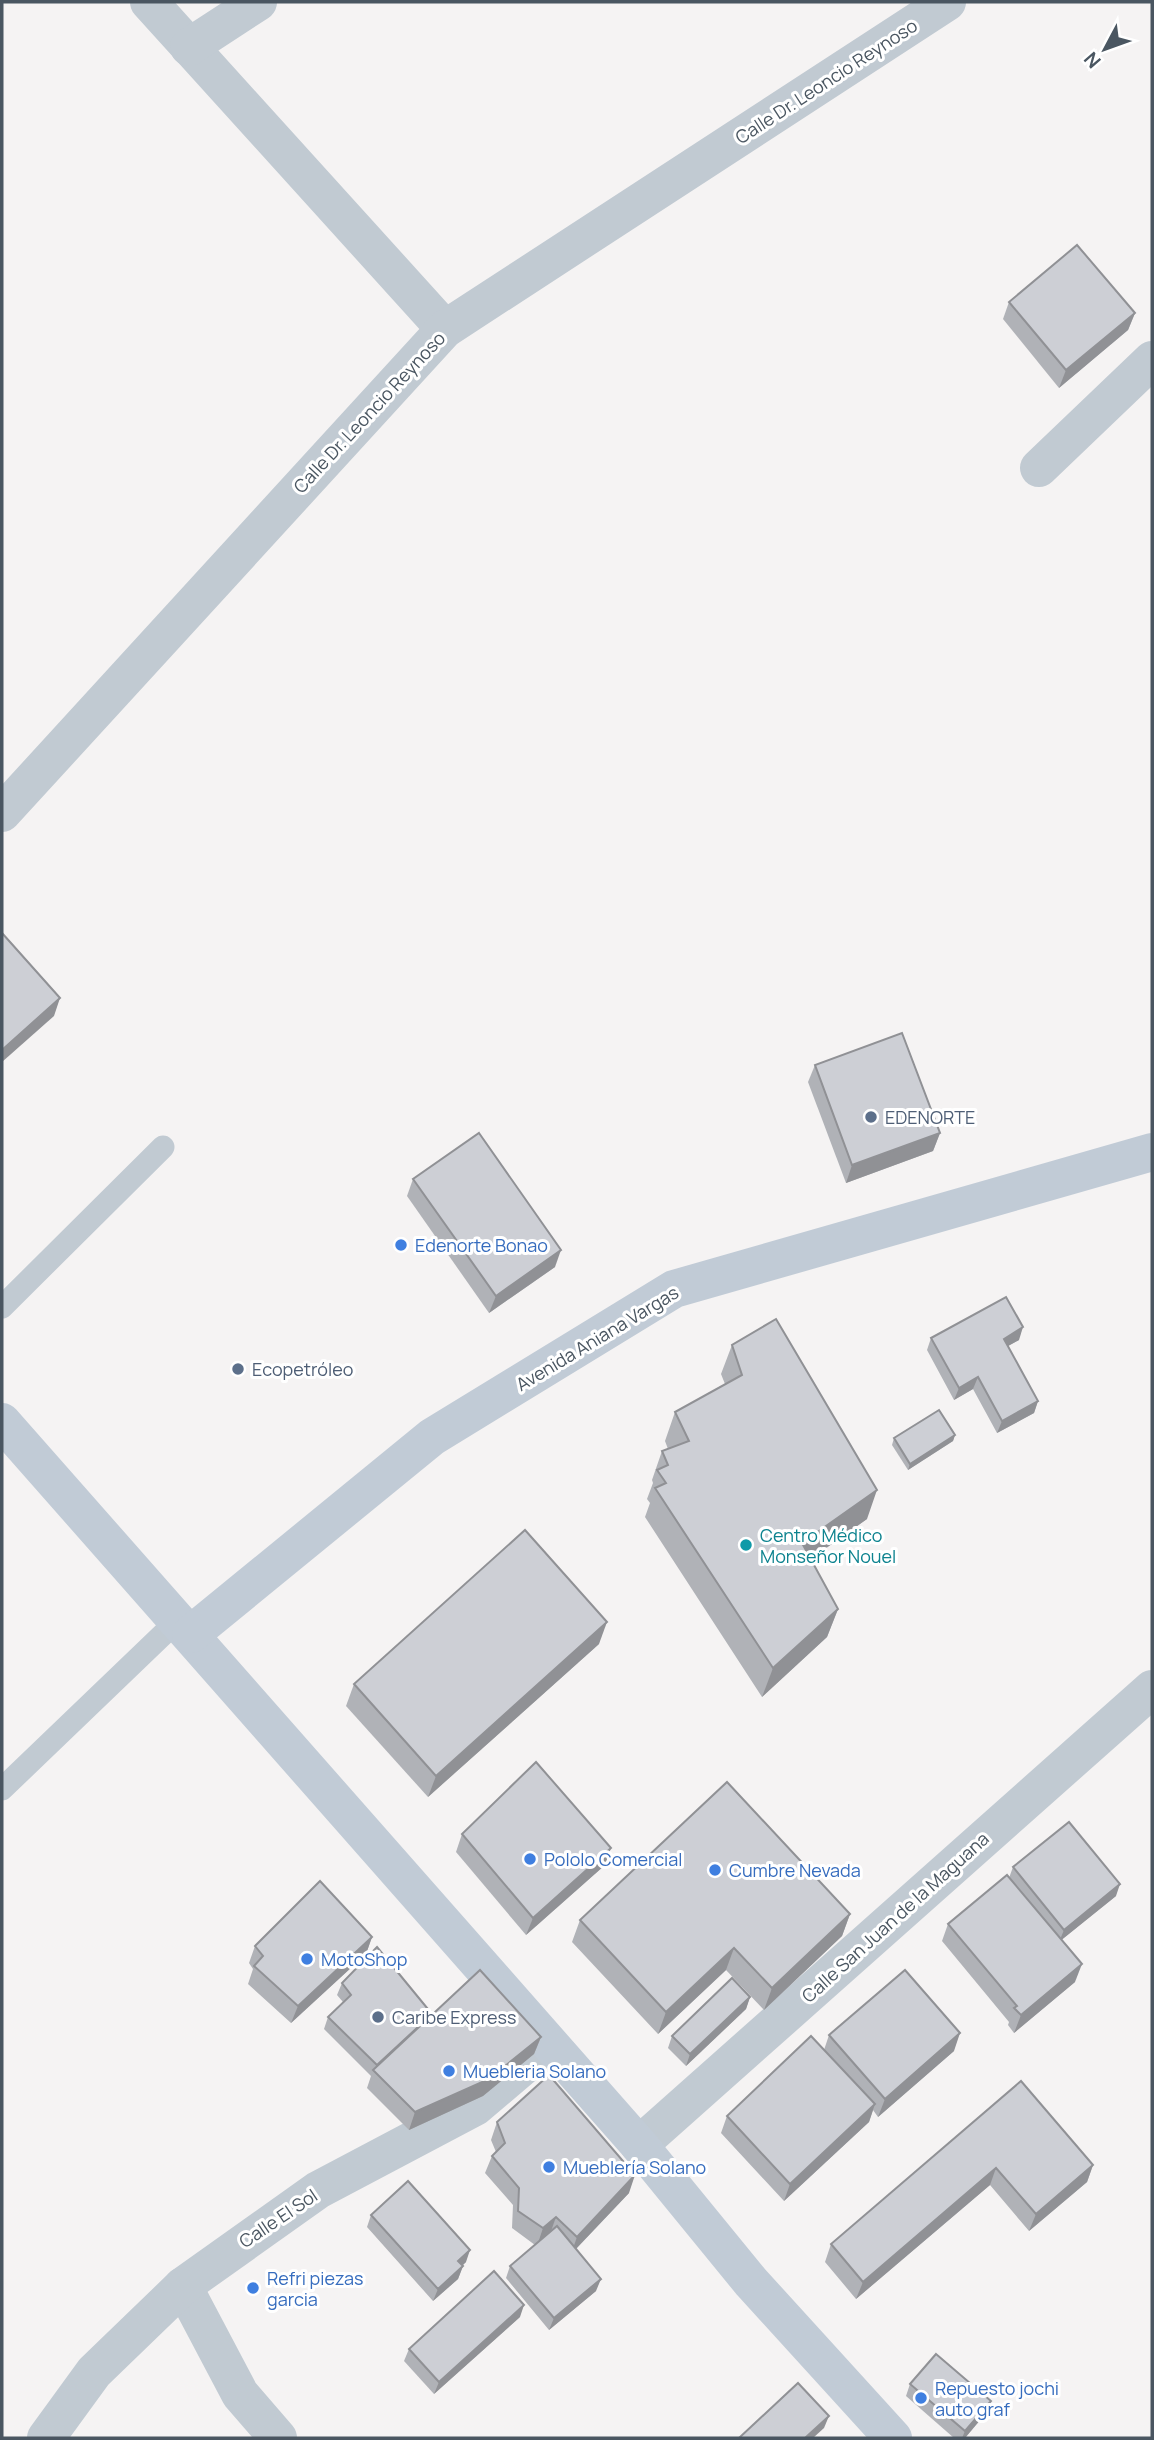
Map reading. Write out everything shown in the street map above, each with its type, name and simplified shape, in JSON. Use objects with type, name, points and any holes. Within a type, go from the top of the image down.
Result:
[{"type":"main road","name":"Avenida Aniana Vargas","points":[[184,1627],[432,1437],[674,1289],[1152,1152]]},
{"type":"main road","points":[[2,1422],[548,2045],[639,2145],[751,2282],[893,2438]]},
{"type":"street","points":[[149,2],[445,329]]},
{"type":"street","points":[[188,47],[258,2]]},
{"type":"street","name":"Calle Dr. Leoncio Reynoso","points":[[2,813],[445,329],[947,2]]},
{"type":"street","points":[[1039,468],[1152,360]]},
{"type":"street","name":"Calle San Juan de la Maguana","points":[[639,2145],[1152,1689]]},
{"type":"street","name":"Calle El Sol","points":[[46,2438],[94,2372],[183,2286],[318,2190],[475,2107],[548,2045]]},
{"type":"street","points":[[183,2286],[240,2394],[278,2438]]},
{"type":"lane","points":[[2,1307],[163,1147]]},
{"type":"lane","points":[[2,1789],[184,1627]]},
{"type":"building","points":[[1077,245],[1135,313],[1066,370],[1009,302]]},
{"type":"building","points":[[2,933],[60,998],[2,1050]]},
{"type":"building","name":"EDENORTE","points":[[902,1033],[940,1133],[852,1165],[815,1065]]},
{"type":"building","points":[[479,1133],[561,1250],[496,1296],[413,1179]]},
{"type":"building","points":[[1006,1297],[1023,1327],[1004,1339],[1038,1401],[1002,1421],[978,1377],[959,1388],[931,1338]]},
{"type":"building","name":"Centro Médico Monseñor Nouel","points":[[776,1319],[877,1490],[802,1543],[838,1609],[773,1668],[655,1488],[666,1483],[657,1470],[668,1465],[662,1451],[689,1441],[675,1412],[742,1375],[732,1345]]},
{"type":"building","points":[[939,1410],[955,1435],[910,1464],[894,1438]]},
{"type":"building","points":[[525,1530],[607,1622],[436,1776],[354,1684]]},
{"type":"building","name":"Pololo Comercial","points":[[536,1762],[611,1848],[533,1918],[462,1834]]},
{"type":"building","name":"Cumbre Nevada","points":[[727,1782],[850,1914],[772,1988],[734,1948],[666,2012],[580,1920]]},
{"type":"building","points":[[1069,1822],[1120,1884],[1064,1930],[1013,1867]]},
{"type":"building","points":[[1007,1875],[1082,1964],[1021,2015],[1014,2008],[1017,2006],[948,1924]]},
{"type":"building","name":"MotoShop","points":[[320,1881],[372,1937],[298,2006],[254,1966],[263,1956],[255,1946]]},
{"type":"building","name":"Caribe Express","points":[[377,1947],[432,2014],[377,2065],[328,2017],[351,1995],[342,1983]]},
{"type":"building","name":"Muebleria Solano","points":[[480,1970],[541,2037],[489,2079],[415,2112],[373,2070]]},
{"type":"building","points":[[905,1970],[960,2033],[885,2099],[829,2035]]},
{"type":"building","points":[[732,1978],[750,1997],[690,2054],[672,2036]]},
{"type":"building","points":[[811,2036],[875,2104],[790,2184],[727,2116]]},
{"type":"building","name":"Mueblería Solano","points":[[549,2075],[635,2175],[577,2237],[556,2217],[543,2228],[518,2211],[519,2188],[492,2156],[505,2143],[497,2122]]},
{"type":"building","points":[[1021,2081],[1093,2165],[1036,2214],[996,2168],[863,2282],[831,2244]]},
{"type":"building","points":[[408,2181],[470,2250],[458,2261],[463,2266],[438,2289],[371,2215]]},
{"type":"building","points":[[557,2226],[601,2279],[554,2318],[510,2266]]},
{"type":"building","points":[[494,2271],[524,2305],[439,2382],[409,2349]]},
{"type":"building","points":[[936,2354],[991,2401],[965,2431],[910,2384]]},
{"type":"building","points":[[798,2383],[829,2416],[805,2438],[739,2438]]},
{"type":"place","name":"EDENORTE","points":[[871,1117]]},
{"type":"place","name":"Edenorte Bonao","points":[[401,1245]]},
{"type":"place","name":"Ecopetróleo","points":[[238,1369]]},
{"type":"place","name":"Centro Médico Monseñor Nouel","points":[[746,1545]]},
{"type":"place","name":"Pololo Comercial","points":[[530,1859]]},
{"type":"place","name":"Cumbre Nevada","points":[[715,1870]]},
{"type":"place","name":"MotoShop","points":[[307,1959]]},
{"type":"place","name":"Caribe Express","points":[[378,2017]]},
{"type":"place","name":"Muebleria Solano","points":[[449,2071]]},
{"type":"place","name":"Mueblería Solano","points":[[549,2167]]},
{"type":"place","name":"Refri piezas garcia","points":[[253,2288]]},
{"type":"place","name":"Repuesto jochi auto graf","points":[[921,2398]]}]
